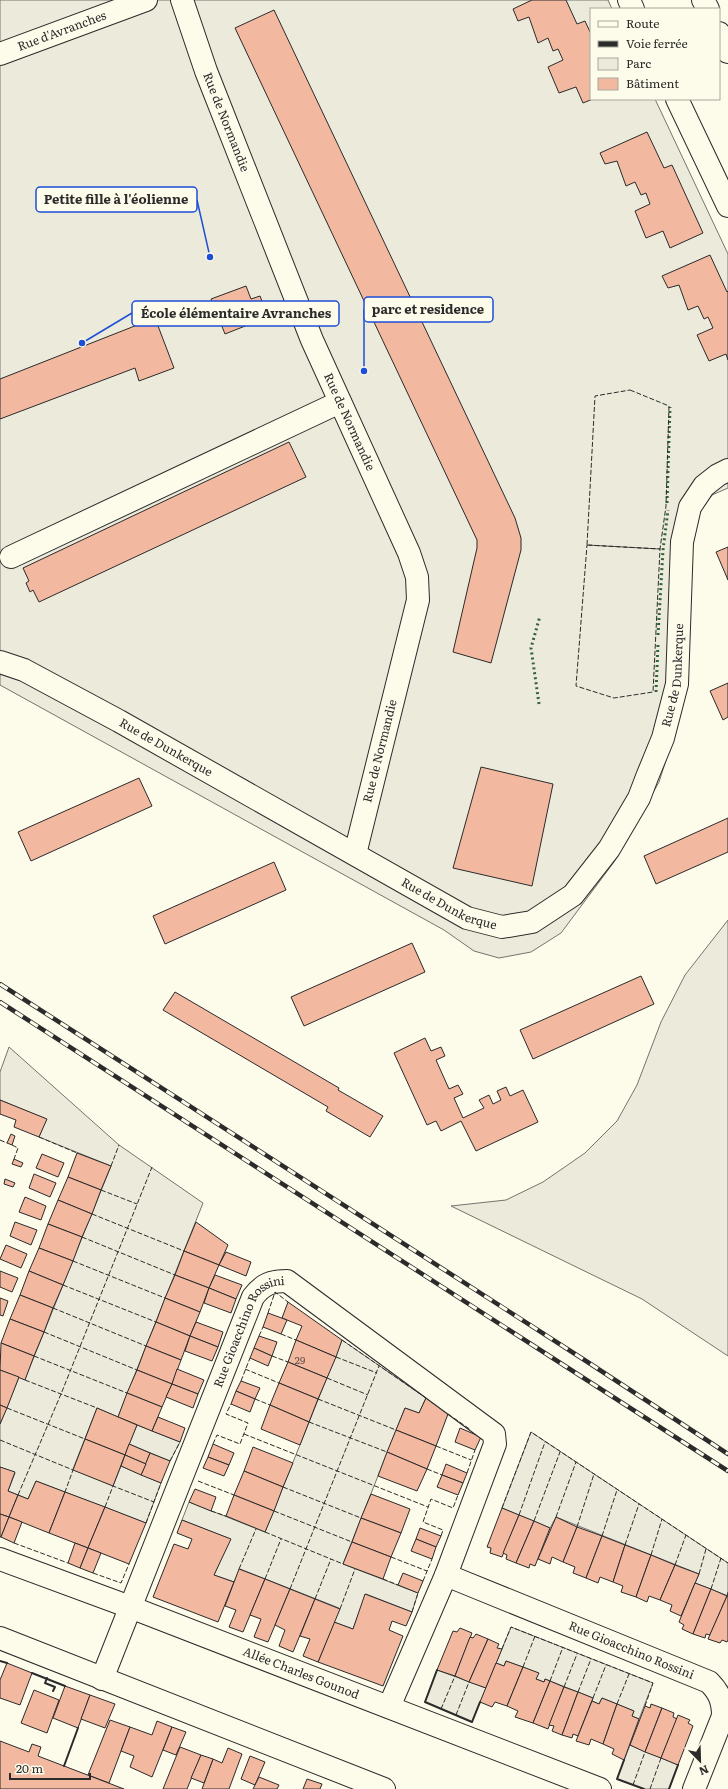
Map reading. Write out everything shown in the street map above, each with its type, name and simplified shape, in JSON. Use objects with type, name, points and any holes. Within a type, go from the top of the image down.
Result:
[{"type":"street","name":"Rue d'Avranches","points":[[0,54],[146,0]]},
{"type":"street","name":"Rue de Normandie","points":[[182,0],[206,71],[312,340],[409,553],[418,577],[418,600],[355,854]]},
{"type":"street","points":[[720,35],[728,52]]},
{"type":"street","points":[[677,100],[728,206]]},
{"type":"street","points":[[11,557],[340,402]]},
{"type":"street","name":"Rue de Dunkerque","points":[[0,662],[24,670],[119,721],[467,918],[502,927],[532,922],[573,895],[609,849],[639,798],[663,738],[677,684],[682,542],[690,507],[704,486],[718,475],[728,470]]},
{"type":"street","name":"Rue Gioacchino Rossini","points":[[102,1679],[253,1297],[260,1288],[268,1283],[287,1281],[494,1434],[495,1444],[446,1575],[389,1707]]},
{"type":"street","name":"Allée Charles Gounod","points":[[0,1560],[130,1607],[600,1789]]},
{"type":"street","name":"Rue Gioacchino Rossini","points":[[446,1575],[709,1682],[716,1689],[721,1698],[723,1716],[694,1789]]},
{"type":"street","points":[[0,1638],[384,1789]]},
{"type":"green space","points":[[0,0],[608,0],[612,8],[590,8],[590,100],[655,100],[728,254],[728,488],[712,495],[700,511],[692,533],[678,723],[659,782],[614,862],[561,933],[531,952],[499,958],[474,951],[444,930],[0,685]]},
{"type":"green space","points":[[728,920],[728,1356],[642,1299],[451,1206],[506,1200],[543,1182],[585,1153],[617,1121],[637,1085],[661,1022],[685,975]]},
{"type":"green space","points":[[9,1047],[119,1145],[203,1203],[118,1417],[97,1408],[73,1469],[113,1486],[121,1466],[161,1483],[146,1523],[36,1481],[28,1499],[8,1491],[15,1473],[0,1467],[0,1424],[19,1377],[25,1379],[111,1166],[39,1137],[46,1119],[0,1100],[0,1072]]},
{"type":"green space","points":[[342,1340],[426,1398],[419,1413],[405,1408],[343,1564],[418,1593],[412,1612],[366,1594],[353,1629],[334,1622],[339,1608],[240,1569],[234,1582],[214,1575],[230,1539],[182,1520],[189,1502],[265,1532]]},
{"type":"green space","points":[[137,1425],[180,1442],[170,1461],[129,1444]]},
{"type":"green space","points":[[531,1432],[728,1563],[728,1596],[695,1583],[699,1574],[556,1517],[550,1528],[502,1508]]},
{"type":"green space","points":[[511,1627],[653,1683],[639,1719],[632,1716],[634,1711],[602,1698],[599,1704],[592,1701],[593,1698],[545,1679],[544,1682],[536,1679],[538,1673],[506,1661],[504,1666],[496,1663]]},
{"type":"green space","points":[[437,1670],[486,1688],[472,1722],[425,1702]]},
{"type":"green space","points":[[630,1745],[678,1765],[669,1789],[644,1789],[617,1779]]},
{"type":"building","points":[[532,0],[566,0],[577,24],[585,21],[590,32],[590,100],[583,103],[576,87],[559,93],[548,67],[563,60],[558,49],[553,51],[548,38],[538,43],[529,17],[518,21],[513,9]]},
{"type":"building","points":[[274,10],[515,518],[521,538],[521,550],[491,663],[453,652],[477,548],[477,540],[235,28]]},
{"type":"building","points":[[647,132],[664,168],[672,165],[703,233],[670,248],[663,231],[646,238],[635,211],[650,204],[646,193],[641,195],[635,182],[626,186],[617,161],[605,164],[600,153]]},
{"type":"building","points":[[710,255],[727,292],[728,291],[728,360],[726,354],[709,361],[697,335],[713,328],[708,317],[704,319],[698,306],[688,310],[679,285],[668,288],[662,276]]},
{"type":"building","points":[[246,286],[251,299],[260,296],[268,317],[225,334],[211,299]]},
{"type":"building","points":[[155,318],[174,368],[139,381],[135,368],[0,419],[0,379]]},
{"type":"building","points":[[289,442],[306,477],[39,602],[33,590],[30,592],[26,583],[29,581],[23,568]]},
{"type":"building","points":[[728,547],[728,580],[716,552]]},
{"type":"building","points":[[728,683],[728,717],[723,720],[710,691]]},
{"type":"building","points":[[481,767],[553,784],[532,886],[453,868]]},
{"type":"building","points":[[139,778],[152,806],[31,861],[18,832]]},
{"type":"building","points":[[728,818],[728,852],[656,884],[644,856]]},
{"type":"building","points":[[274,862],[286,890],[165,944],[153,916]]},
{"type":"building","points":[[412,943],[425,972],[304,1026],[291,997]]},
{"type":"building","points":[[641,976],[654,1004],[533,1059],[520,1030]]},
{"type":"building","points":[[175,992],[339,1088],[338,1090],[383,1116],[370,1137],[326,1111],[328,1107],[163,1010]]},
{"type":"building","points":[[425,1038],[431,1051],[441,1047],[445,1056],[436,1060],[449,1089],[458,1085],[463,1094],[454,1098],[463,1118],[484,1108],[479,1100],[489,1095],[493,1104],[501,1100],[497,1091],[506,1087],[510,1096],[523,1090],[538,1122],[476,1151],[461,1121],[441,1131],[436,1121],[427,1125],[394,1053]]},
{"type":"building","points":[[0,1100],[47,1119],[39,1137],[14,1127],[16,1120],[0,1114]]},
{"type":"building","points":[[11,1134],[15,1136],[12,1145],[7,1143]]},
{"type":"building","points":[[77,1153],[111,1166],[101,1190],[68,1177]]},
{"type":"building","points":[[42,1154],[64,1163],[58,1177],[36,1168]]},
{"type":"building","points":[[14,1159],[23,1163],[21,1167],[12,1164]]},
{"type":"building","points":[[34,1174],[56,1183],[50,1197],[29,1188]]},
{"type":"building","points":[[68,1177],[101,1190],[92,1214],[58,1200]]},
{"type":"building","points":[[5,1179],[15,1183],[13,1187],[4,1184]]},
{"type":"building","points":[[25,1197],[46,1206],[41,1220],[19,1212]]},
{"type":"building","points":[[58,1200],[92,1214],[82,1237],[48,1224]]},
{"type":"building","points":[[15,1222],[37,1230],[31,1245],[10,1236]]},
{"type":"building","points":[[196,1222],[228,1245],[219,1265],[184,1251]]},
{"type":"building","points":[[48,1224],[82,1237],[73,1261],[39,1248]]},
{"type":"building","points":[[6,1245],[27,1254],[21,1268],[0,1259]]},
{"type":"building","points":[[39,1248],[73,1261],[63,1285],[29,1271]]},
{"type":"building","points":[[184,1251],[219,1265],[209,1288],[175,1275]]},
{"type":"building","points":[[226,1252],[251,1262],[246,1276],[219,1265]]},
{"type":"building","points":[[0,1271],[18,1278],[12,1292],[0,1287]]},
{"type":"building","points":[[29,1271],[63,1285],[53,1308],[20,1295]]},
{"type":"building","points":[[175,1275],[209,1288],[200,1312],[165,1298]]},
{"type":"building","points":[[215,1275],[242,1285],[236,1299],[209,1288]]},
{"type":"building","points":[[209,1288],[236,1299],[231,1313],[204,1303]]},
{"type":"building","points":[[20,1295],[53,1308],[44,1332],[10,1319]]},
{"type":"building","points":[[0,1298],[8,1301],[3,1316],[0,1315]]},
{"type":"building","points":[[165,1298],[200,1312],[190,1336],[156,1322]]},
{"type":"building","points":[[288,1302],[342,1340],[336,1357],[296,1340],[302,1326],[282,1318]]},
{"type":"building","points":[[268,1313],[287,1320],[281,1334],[263,1327]]},
{"type":"building","points":[[10,1319],[44,1332],[34,1356],[1,1343]]},
{"type":"building","points":[[156,1322],[190,1336],[181,1360],[146,1346]]},
{"type":"building","points":[[196,1322],[223,1332],[218,1347],[190,1336]]},
{"type":"building","points":[[190,1336],[218,1347],[212,1361],[185,1351]]},
{"type":"building","points":[[259,1336],[277,1342],[272,1356],[254,1348]]},
{"type":"building","points":[[296,1340],[336,1357],[327,1378],[288,1362]]},
{"type":"building","points":[[1,1343],[34,1356],[25,1380],[0,1370]]},
{"type":"building","points":[[146,1346],[181,1360],[172,1384],[137,1370]]},
{"type":"building","points":[[254,1348],[272,1356],[268,1366],[250,1358]]},
{"type":"building","points":[[288,1362],[327,1378],[318,1399],[279,1383]]},
{"type":"building","points":[[177,1369],[204,1380],[198,1394],[172,1384]]},
{"type":"building","points":[[0,1370],[19,1377],[7,1408],[0,1405]]},
{"type":"building","points":[[137,1370],[172,1384],[162,1407],[127,1393]]},
{"type":"building","points":[[241,1381],[260,1388],[255,1399],[236,1391]]},
{"type":"building","points":[[279,1383],[318,1399],[309,1422],[270,1405]]},
{"type":"building","points":[[172,1384],[198,1394],[193,1408],[166,1397]]},
{"type":"building","points":[[236,1391],[255,1399],[250,1412],[231,1404]]},
{"type":"building","points":[[127,1393],[162,1407],[152,1431],[118,1417]]},
{"type":"building","points":[[426,1398],[448,1414],[436,1446],[396,1430],[405,1408],[419,1413]]},
{"type":"building","points":[[0,1405],[7,1408],[0,1424]]},
{"type":"building","points":[[270,1405],[309,1422],[300,1445],[261,1429]]},
{"type":"building","points":[[97,1408],[137,1425],[125,1455],[85,1439]]},
{"type":"building","points":[[158,1417],[185,1428],[180,1442],[152,1431]]},
{"type":"building","points":[[460,1428],[481,1437],[475,1450],[455,1442]]},
{"type":"building","points":[[396,1430],[436,1446],[427,1469],[387,1452]]},
{"type":"building","points":[[85,1439],[125,1455],[113,1486],[73,1470]]},
{"type":"building","points":[[129,1444],[150,1453],[146,1464],[125,1455]]},
{"type":"building","points":[[213,1444],[234,1453],[229,1465],[208,1457]]},
{"type":"building","points":[[253,1447],[293,1463],[283,1487],[244,1471]]},
{"type":"building","points":[[387,1452],[427,1469],[417,1491],[378,1476]]},
{"type":"building","points":[[150,1453],[170,1461],[161,1483],[141,1475]]},
{"type":"building","points":[[125,1455],[146,1464],[141,1475],[121,1466]]},
{"type":"building","points":[[208,1457],[229,1465],[224,1476],[203,1468]]},
{"type":"building","points":[[446,1464],[467,1473],[463,1483],[442,1475]]},
{"type":"building","points":[[0,1467],[15,1472],[8,1491],[18,1495],[9,1517],[0,1514]]},
{"type":"building","points":[[244,1471],[283,1487],[274,1511],[234,1495]]},
{"type":"building","points":[[442,1475],[463,1483],[458,1495],[437,1487]]},
{"type":"building","points":[[36,1481],[65,1492],[49,1533],[9,1517],[18,1495],[28,1499]]},
{"type":"building","points":[[195,1489],[216,1497],[211,1511],[189,1502]]},
{"type":"building","points":[[65,1492],[105,1507],[88,1548],[49,1533]]},
{"type":"building","points":[[371,1494],[410,1509],[401,1533],[361,1518]]},
{"type":"building","points":[[234,1495],[274,1511],[265,1532],[226,1516]]},
{"type":"building","points":[[105,1507],[146,1523],[129,1564],[88,1548]]},
{"type":"building","points":[[502,1508],[519,1515],[502,1557],[490,1553],[491,1548],[487,1547]]},
{"type":"building","points":[[0,1514],[9,1517],[1,1537],[0,1537]]},
{"type":"building","points":[[519,1515],[534,1521],[516,1563],[506,1559],[507,1555],[503,1553]]},
{"type":"building","points":[[9,1517],[22,1522],[14,1543],[1,1537]]},
{"type":"building","points":[[556,1517],[577,1527],[563,1562],[552,1557],[550,1564],[538,1559]]},
{"type":"building","points":[[361,1518],[401,1533],[391,1557],[352,1542]]},
{"type":"building","points":[[182,1520],[231,1539],[214,1575],[234,1582],[218,1622],[153,1597],[174,1544],[188,1549],[192,1539],[177,1533]]},
{"type":"building","points":[[534,1521],[550,1528],[535,1566],[530,1564],[529,1568],[516,1563]]},
{"type":"building","points":[[577,1527],[602,1536],[586,1578],[573,1573],[575,1567],[563,1562]]},
{"type":"building","points":[[420,1528],[441,1536],[436,1547],[416,1539]]},
{"type":"building","points":[[602,1536],[625,1545],[613,1582],[600,1577],[598,1583],[586,1578]]},
{"type":"building","points":[[416,1539],[436,1547],[432,1559],[411,1551]]},
{"type":"building","points":[[352,1542],[391,1557],[383,1579],[343,1564]]},
{"type":"building","points":[[75,1543],[88,1548],[80,1568],[68,1563]]},
{"type":"building","points":[[625,1545],[651,1555],[636,1597],[621,1592],[623,1586],[613,1582]]},
{"type":"building","points":[[88,1548],[101,1553],[93,1573],[80,1568]]},
{"type":"building","points":[[651,1555],[675,1565],[660,1600],[649,1596],[647,1602],[636,1597]]},
{"type":"building","points":[[675,1565],[699,1574],[681,1616],[670,1611],[672,1605],[660,1600]]},
{"type":"building","points":[[239,1569],[265,1579],[243,1632],[229,1627],[236,1610],[225,1606]]},
{"type":"building","points":[[403,1573],[423,1581],[418,1593],[398,1585]]},
{"type":"building","points":[[265,1579],[290,1589],[268,1642],[254,1637],[261,1619],[250,1615]]},
{"type":"building","points":[[695,1583],[711,1589],[693,1634],[682,1629],[684,1625],[679,1622]]},
{"type":"building","points":[[290,1589],[315,1599],[293,1652],[279,1646],[285,1630],[275,1625]]},
{"type":"building","points":[[711,1589],[727,1596],[710,1635],[706,1634],[705,1638],[693,1634]]},
{"type":"building","points":[[365,1594],[412,1612],[406,1626],[392,1621],[389,1630],[403,1636],[383,1686],[318,1662],[334,1622],[353,1629]]},
{"type":"building","points":[[727,1596],[728,1640],[727,1642],[722,1640],[720,1643],[708,1639]]},
{"type":"building","points":[[315,1599],[340,1609],[318,1662],[303,1656],[310,1639],[300,1636]]},
{"type":"building","points":[[460,1628],[472,1633],[455,1676],[437,1670],[453,1631],[457,1632]]},
{"type":"building","points":[[476,1634],[488,1639],[469,1682],[455,1676],[470,1637],[473,1638]]},
{"type":"building","points":[[488,1639],[499,1644],[497,1648],[502,1649],[486,1688],[469,1682]]},
{"type":"building","points":[[506,1661],[523,1667],[507,1706],[495,1702],[492,1707],[480,1702],[496,1663],[504,1666]]},
{"type":"building","points":[[7,1663],[32,1673],[20,1705],[0,1698],[0,1680]]},
{"type":"building","points":[[523,1667],[539,1673],[536,1679],[544,1682],[545,1679],[550,1681],[533,1723],[515,1717],[518,1711],[507,1706]]},
{"type":"building","points":[[550,1681],[564,1687],[548,1729],[533,1723]]},
{"type":"building","points":[[65,1686],[90,1695],[78,1728],[53,1718]]},
{"type":"building","points":[[564,1687],[578,1692],[562,1735],[552,1731],[554,1726],[549,1725]]},
{"type":"building","points":[[34,1690],[59,1700],[47,1733],[21,1723]]},
{"type":"building","points":[[578,1692],[593,1698],[578,1736],[573,1734],[572,1738],[562,1735]]},
{"type":"building","points":[[90,1695],[115,1704],[105,1728],[81,1719]]},
{"type":"building","points":[[602,1698],[617,1704],[603,1744],[591,1739],[589,1745],[576,1741],[592,1701],[599,1704]]},
{"type":"building","points":[[617,1704],[634,1711],[632,1716],[639,1719],[624,1760],[612,1754],[614,1749],[603,1744]]},
{"type":"building","points":[[651,1704],[662,1708],[645,1752],[630,1745],[645,1706],[650,1708]]},
{"type":"building","points":[[662,1708],[674,1713],[673,1717],[677,1719],[661,1758],[645,1752]]},
{"type":"building","points":[[678,1715],[690,1720],[688,1723],[693,1726],[678,1765],[661,1758]]},
{"type":"building","points":[[110,1720],[130,1727],[109,1783],[88,1775]]},
{"type":"building","points":[[157,1721],[172,1727],[152,1777],[130,1767],[134,1756],[121,1751],[130,1727],[152,1735]]},
{"type":"building","points":[[172,1727],[186,1732],[176,1755],[163,1750]]},
{"type":"building","points":[[0,1741],[29,1752],[32,1744],[41,1747],[38,1756],[124,1789],[0,1789]]},
{"type":"building","points":[[180,1747],[201,1755],[187,1789],[163,1789]]},
{"type":"building","points":[[228,1748],[242,1754],[229,1789],[202,1789],[213,1759],[222,1763]]},
{"type":"building","points":[[201,1755],[213,1759],[204,1783],[191,1778]]},
{"type":"building","points":[[250,1756],[265,1762],[255,1785],[241,1779]]},
{"type":"building","points":[[259,1777],[279,1785],[277,1789],[253,1789]]},
{"type":"building","points":[[307,1779],[322,1784],[320,1789],[303,1789]]},
{"type":"railway","points":[[0,984],[728,1454]]},
{"type":"railway","points":[[0,1002],[728,1471]]},
{"type":"hedge","points":[[667,503],[670,407]]},
{"type":"hedge","points":[[658,635],[663,550],[668,510]]},
{"type":"hedge","points":[[539,704],[531,648],[540,616]]},
{"type":"hedge","points":[[656,692],[658,644]]},
{"type":"fence","points":[[630,390],[669,406],[666,506],[660,549],[587,545],[595,396],[630,390]]},
{"type":"fence","points":[[587,545],[660,549],[653,692],[614,698],[576,686],[587,545]]},
{"type":"fence","points":[[39,1137],[77,1153]]},
{"type":"fence","points":[[0,1140],[7,1143]]},
{"type":"fence","points":[[12,1145],[18,1148],[14,1159]]},
{"type":"fence","points":[[111,1166],[119,1145]]},
{"type":"fence","points":[[18,1495],[61,1394],[152,1167]]},
{"type":"fence","points":[[101,1190],[137,1204]]},
{"type":"fence","points":[[92,1214],[184,1251]]},
{"type":"fence","points":[[82,1237],[175,1275]]},
{"type":"fence","points":[[73,1261],[165,1298]]},
{"type":"fence","points":[[63,1285],[156,1322]]},
{"type":"fence","points":[[268,1313],[275,1292],[288,1302]]},
{"type":"fence","points":[[53,1308],[146,1346]]},
{"type":"fence","points":[[259,1336],[263,1327]]},
{"type":"fence","points":[[44,1332],[137,1370]]},
{"type":"fence","points":[[281,1334],[296,1340]]},
{"type":"fence","points":[[342,1340],[426,1398]]},
{"type":"fence","points":[[34,1356],[127,1393]]},
{"type":"fence","points":[[272,1356],[288,1362]]},
{"type":"fence","points":[[336,1357],[377,1373]]},
{"type":"fence","points":[[241,1381],[250,1358]]},
{"type":"fence","points":[[290,1589],[379,1366]]},
{"type":"fence","points":[[245,1369],[279,1383]]},
{"type":"fence","points":[[327,1378],[368,1395]]},
{"type":"fence","points":[[25,1380],[97,1408]]},
{"type":"fence","points":[[255,1399],[270,1405]]},
{"type":"fence","points":[[318,1399],[396,1430]]},
{"type":"fence","points":[[213,1444],[217,1435],[240,1444],[248,1423],[226,1414],[231,1404]]},
{"type":"fence","points":[[7,1408],[85,1439]]},
{"type":"fence","points":[[448,1414],[471,1430]]},
{"type":"fence","points":[[309,1422],[387,1452]]},
{"type":"fence","points":[[502,1508],[531,1432],[728,1563]]},
{"type":"fence","points":[[244,1434],[428,1507]]},
{"type":"fence","points":[[0,1440],[73,1470],[65,1492]]},
{"type":"fence","points":[[170,1461],[180,1442]]},
{"type":"fence","points":[[519,1515],[545,1442]]},
{"type":"fence","points":[[436,1446],[471,1460]]},
{"type":"fence","points":[[467,1473],[475,1450]]},
{"type":"fence","points":[[534,1521],[560,1452]]},
{"type":"fence","points":[[556,1517],[576,1462]]},
{"type":"fence","points":[[427,1469],[442,1475]]},
{"type":"fence","points":[[577,1527],[594,1474]]},
{"type":"fence","points":[[198,1481],[234,1495]]},
{"type":"fence","points":[[146,1523],[161,1483]]},
{"type":"fence","points":[[105,1507],[113,1486],[154,1502]]},
{"type":"fence","points":[[283,1487],[361,1518]]},
{"type":"fence","points":[[602,1536],[617,1490]]},
{"type":"fence","points":[[441,1536],[443,1530],[423,1522],[431,1499],[453,1508],[458,1495]]},
{"type":"fence","points":[[625,1545],[639,1504]]},
{"type":"fence","points":[[211,1511],[226,1516]]},
{"type":"fence","points":[[274,1511],[352,1542]]},
{"type":"fence","points":[[651,1555],[662,1519]]},
{"type":"fence","points":[[239,1569],[256,1529]]},
{"type":"fence","points":[[265,1532],[343,1564]]},
{"type":"fence","points":[[675,1565],[686,1535]]},
{"type":"fence","points":[[265,1579],[281,1539]]},
{"type":"fence","points":[[14,1543],[68,1563]]},
{"type":"fence","points":[[699,1574],[706,1549]]},
{"type":"fence","points":[[391,1557],[427,1571]]},
{"type":"fence","points":[[711,1589],[721,1558]]},
{"type":"fence","points":[[315,1599],[331,1559]]},
{"type":"fence","points":[[423,1581],[432,1559]]},
{"type":"fence","points":[[93,1573],[121,1583],[129,1564]]},
{"type":"fence","points":[[340,1609],[355,1569]]},
{"type":"fence","points":[[383,1579],[398,1585]]},
{"type":"fence","points":[[727,1596],[728,1592]]},
{"type":"fence","points":[[412,1612],[418,1593]]},
{"type":"fence","points":[[502,1649],[511,1627],[653,1683],[645,1706]]},
{"type":"fence","points":[[523,1667],[535,1636]]},
{"type":"fence","points":[[550,1681],[563,1647]]},
{"type":"fence","points":[[564,1687],[577,1654]]},
{"type":"fence","points":[[578,1692],[591,1659]]},
{"type":"fence","points":[[593,1698],[606,1665]]},
{"type":"fence","points":[[617,1704],[629,1674]]},
{"type":"fence","points":[[441,1709],[455,1676]]},
{"type":"fence","points":[[456,1715],[469,1682]]},
{"type":"fence","points":[[633,1785],[645,1752]]},
{"type":"fence","points":[[650,1789],[661,1758]]},
{"type":"wall","points":[[0,1661],[7,1663]]},
{"type":"wall","points":[[437,1670],[425,1702],[472,1722],[480,1702]]},
{"type":"wall","points":[[32,1673],[65,1686]]},
{"type":"wall","points":[[47,1678],[45,1683],[55,1687],[53,1691]]},
{"type":"wall","points":[[64,1766],[78,1728]]},
{"type":"wall","points":[[624,1760],[617,1779],[644,1789]]},
{"type":"wall","points":[[669,1789],[678,1765]]},
{"type":"place","name":"Petite fille à l'éolienne","points":[[210,257]]},
{"type":"place","name":"École élémentaire Avranches","points":[[82,343]]},
{"type":"place","name":"parc et residence","points":[[364,371]]}]
